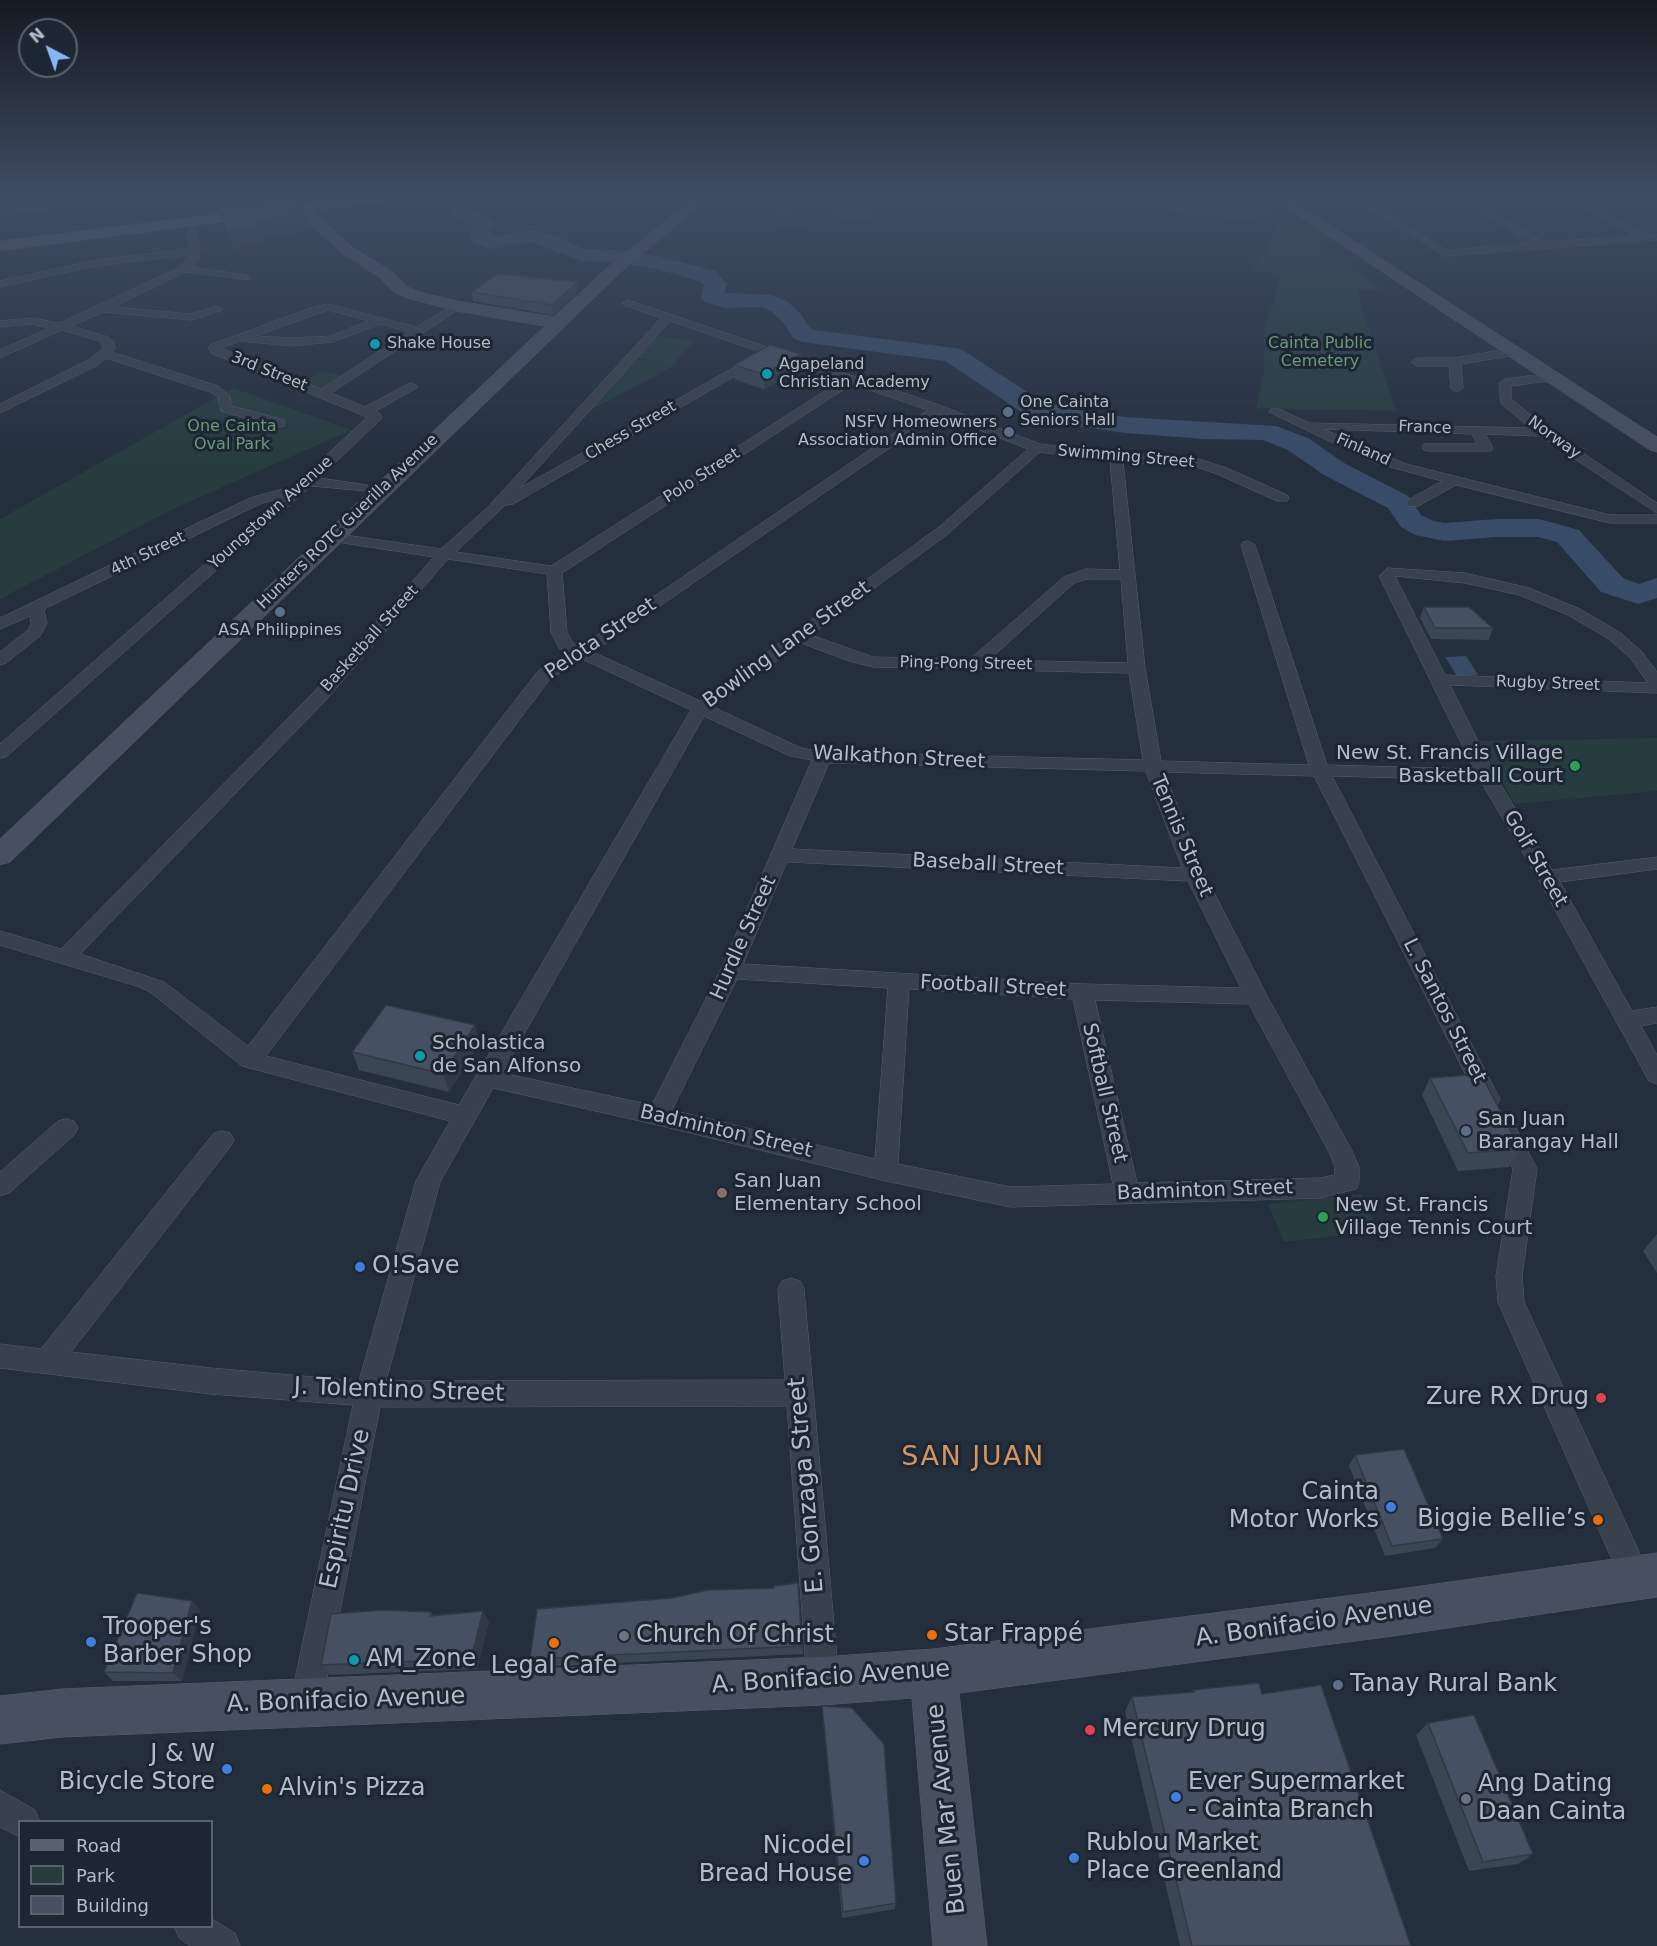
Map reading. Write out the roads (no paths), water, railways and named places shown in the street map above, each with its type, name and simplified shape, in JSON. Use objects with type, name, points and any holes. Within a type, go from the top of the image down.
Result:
[{"type":"street","points":[[0,354],[145,288]]},
{"type":"street","points":[[399,288],[413,295],[457,306],[558,322]]},
{"type":"street","name":"Hunters ROTC Guerilla Avenue","points":[[0,855],[330,537],[595,288]]},
{"type":"street","points":[[1415,288],[1657,446]]},
{"type":"street","name":"Swimming Street","points":[[628,303],[938,409],[1037,448],[1116,458],[1192,461],[1222,471],[1282,498]]},
{"type":"street","points":[[322,394],[457,306]]},
{"type":"street","points":[[240,338],[317,309],[333,308],[376,322],[417,331]]},
{"type":"street","points":[[101,309],[192,317],[216,309]]},
{"type":"street","name":"Basketball Street","points":[[65,957],[319,697],[445,554],[492,511],[668,317]]},
{"type":"street","points":[[0,324],[32,321],[63,327],[104,339],[108,342],[109,349],[106,354],[0,409]]},
{"type":"street","points":[[240,338],[268,342],[333,339],[376,322]]},
{"type":"street","name":"3rd Street","points":[[240,338],[219,344],[214,347],[215,350],[322,394]]},
{"type":"street","points":[[1443,349],[1459,361]]},
{"type":"street","name":"Chess Street","points":[[492,511],[770,352]]},
{"type":"street","points":[[1418,362],[1459,361],[1512,352]]},
{"type":"street","points":[[106,354],[214,389],[224,396],[225,408],[279,423]]},
{"type":"street","points":[[1457,388],[1459,361]]},
{"type":"street","name":"Norway","points":[[1551,377],[1505,383],[1505,400],[1543,432],[1657,509]]},
{"type":"street","name":"Polo Street","points":[[554,571],[850,380]]},
{"type":"street","points":[[322,394],[367,411],[412,387]]},
{"type":"street","name":"Pelota Street","points":[[250,1059],[544,675],[938,409]]},
{"type":"street","name":"Youngstown Avenue","points":[[0,753],[303,485],[374,419],[376,416],[367,411]]},
{"type":"street","name":"Finland","points":[[1275,412],[1380,460],[1454,480]]},
{"type":"street","name":"France","points":[[1307,425],[1543,432]]},
{"type":"street","points":[[1430,447],[1486,448],[1476,430]]},
{"type":"street","name":"Bowling Lane Street","points":[[475,1097],[700,709],[944,530],[1037,448]]},
{"type":"street","name":"Tennis Street","points":[[1116,458],[1137,668],[1153,767],[1195,875],[1256,996],[1340,1151],[1347,1167],[1347,1182]]},
{"type":"street","points":[[1413,503],[1454,480],[1610,519],[1657,519]]},
{"type":"street","points":[[303,485],[362,488]]},
{"type":"street","name":"4th Street","points":[[0,660],[34,633],[38,616],[255,501],[303,485]]},
{"type":"street","points":[[255,501],[279,506]]},
{"type":"street","points":[[330,537],[554,571]]},
{"type":"street","name":"L. Santos Street","points":[[1248,545],[1320,770],[1526,1169],[1509,1275],[1511,1302],[1646,1577]]},
{"type":"street","name":"Walkathon Street","points":[[554,571],[559,632],[565,645],[796,752],[822,757],[1486,775]]},
{"type":"street","name":"Golf Street","points":[[1657,683],[1636,656],[1615,636],[1574,612],[1524,591],[1465,578],[1392,571],[1387,576],[1486,775],[1547,877],[1657,1075]]},
{"type":"street","points":[[976,663],[1069,580],[1086,574],[1127,575]]},
{"type":"street","points":[[8,621],[38,616]]},
{"type":"street","name":"Ping-Pong Street","points":[[798,636],[855,658],[873,662],[1137,668]]},
{"type":"street","name":"Rugby Street","points":[[1440,680],[1657,688]]},
{"type":"street","name":"Hurdle Street","points":[[658,1116],[730,971],[782,855],[822,757]]},
{"type":"street","name":"Baseball Street","points":[[782,855],[1195,875]]},
{"type":"street","points":[[1547,877],[1657,863]]},
{"type":"street","name":"Badminton Street","points":[[0,938],[158,987],[250,1059],[475,1097],[658,1116],[886,1171],[1011,1197],[1320,1188],[1347,1182]]},
{"type":"street","name":"Football Street","points":[[730,971],[1082,992],[1256,996]]},
{"type":"street","points":[[886,1171],[899,982]]},
{"type":"street","name":"Softball Street","points":[[1082,992],[1127,1193]]},
{"type":"street","points":[[1626,1020],[1657,1015]]},
{"type":"street","name":"Espiritu Drive","points":[[306,1703],[369,1395],[428,1181],[475,1097]]},
{"type":"street","points":[[0,1186],[66,1128]]},
{"type":"street","points":[[46,1363],[222,1140]]},
{"type":"street","name":"E. Gonzaga Street","points":[[791,1289],[823,1681]]},
{"type":"street","name":"J. Tolentino Street","points":[[0,1356],[211,1381],[369,1395],[799,1393]]},
{"type":"street","name":"A. Bonifacio Avenue","points":[[0,1720],[62,1713],[823,1681],[933,1672],[1393,1613],[1646,1577]]},
{"type":"street","name":"Buen Mar Avenue","points":[[933,1672],[960,1946]]},
{"type":"street","points":[[0,1807],[21,1820]]},
{"type":"street","points":[[194,1928],[222,1946]]},
{"type":"water","points":[[1466,656],[1478,675],[1457,676],[1445,657]]},
{"type":"waterway","points":[[715,288],[712,297],[725,301],[764,300],[780,307],[792,318],[801,333],[810,337],[952,354],[1032,407],[1077,418],[1125,425],[1205,431],[1266,432],[1298,444],[1334,469],[1398,502],[1411,521],[1426,529],[1445,532],[1496,528],[1539,528],[1568,536],[1612,585],[1638,594],[1657,588]]},
{"type":"place","name":"Shake House","points":[[375,344]]},
{"type":"place","name":"Agapeland Christian Academy","points":[[767,374]]},
{"type":"place","name":"One Cainta Seniors Hall","points":[[1008,412]]},
{"type":"place","name":"NSFV Homeowners Association Admin Office","points":[[1009,432]]},
{"type":"place","name":"ASA Philippines","points":[[280,612]]},
{"type":"place","name":"New St. Francis Village Basketball Court","points":[[1575,766]]},
{"type":"place","name":"Scholastica de San Alfonso","points":[[420,1056]]},
{"type":"place","name":"San Juan Barangay Hall","points":[[1466,1131]]},
{"type":"place","name":"San Juan Elementary School","points":[[722,1193]]},
{"type":"place","name":"New St. Francis Village Tennis Court","points":[[1323,1217]]},
{"type":"place","name":"O!Save","points":[[360,1267]]},
{"type":"place","name":"Zure RX Drug","points":[[1601,1398]]},
{"type":"place","name":"Cainta Motor Works","points":[[1391,1507]]},
{"type":"place","name":"Biggie Bellie’s","points":[[1598,1520]]},
{"type":"place","name":"Star Frappé","points":[[932,1635]]},
{"type":"place","name":"Church Of Christ","points":[[624,1636]]},
{"type":"place","name":"Trooper's Barber Shop","points":[[91,1642]]},
{"type":"place","name":"Legal Cafe","points":[[554,1643]]},
{"type":"place","name":"AM_Zone","points":[[354,1660]]},
{"type":"place","name":"Tanay Rural Bank","points":[[1338,1685]]},
{"type":"place","name":"Mercury Drug","points":[[1090,1730]]},
{"type":"place","name":"J & W Bicycle Store","points":[[227,1769]]},
{"type":"place","name":"Alvin's Pizza","points":[[267,1789]]},
{"type":"place","name":"Ever Supermarket - Cainta Branch","points":[[1176,1797]]},
{"type":"place","name":"Ang Dating Daan Cainta","points":[[1466,1799]]},
{"type":"place","name":"Rublou Market Place Greenland","points":[[1074,1858]]},
{"type":"place","name":"Nicodel Bread House","points":[[864,1861]]},
{"type":"district","name":"SAN JUAN","points":[[973,1458]]},
{"type":"park label","name":"Cainta Public Cemetery","points":[[1320,353]]},
{"type":"park label","name":"One Cainta Oval Park","points":[[232,436]]}]
